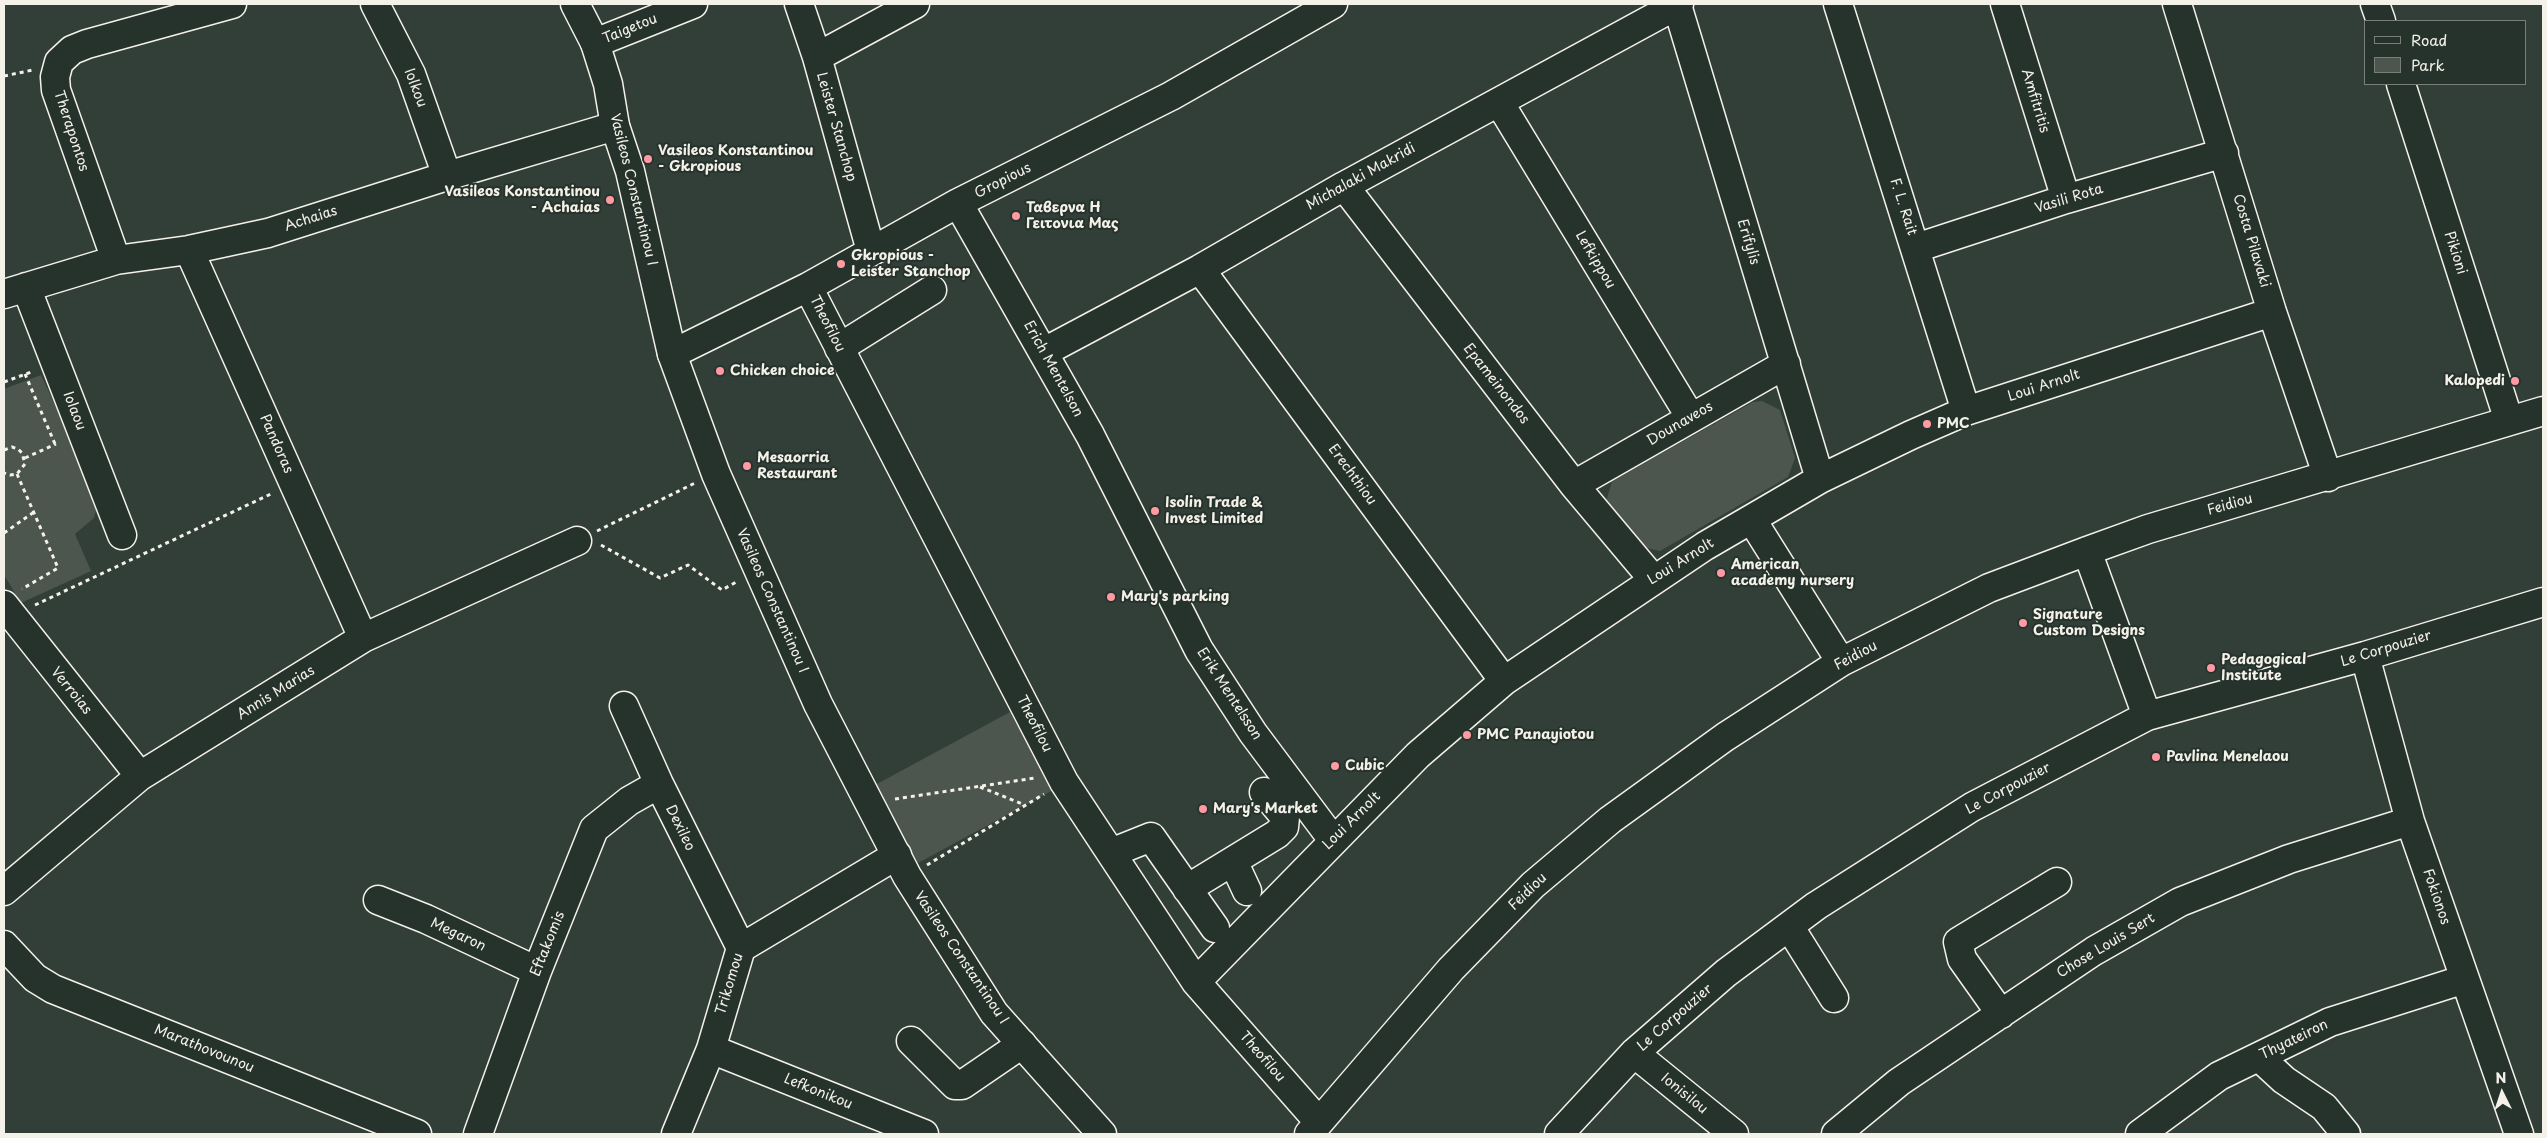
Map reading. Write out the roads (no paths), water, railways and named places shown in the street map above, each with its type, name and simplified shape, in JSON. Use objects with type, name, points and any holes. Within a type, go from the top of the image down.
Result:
[{"type":"street","name":"Therapontos","points":[[116,260],[56,90],[55,77],[59,62],[72,50],[87,44],[232,4]]},
{"type":"street","name":"Iolkou","points":[[375,4],[411,74],[447,176]]},
{"type":"street","name":"Vasileos Constantinou I","points":[[575,4],[595,43],[608,84],[615,126],[630,170],[672,354],[716,474],[818,704],[902,866],[994,1013],[1101,1134]]},
{"type":"street","name":"Taigetou","points":[[595,43],[693,4]]},
{"type":"street","name":"Leister Stanchop","points":[[799,4],[817,57],[871,251]]},
{"type":"street","points":[[817,57],[915,4]]},
{"type":"street","name":"Gropious","points":[[672,354],[808,287],[958,204],[1171,96],[1333,4]]},
{"type":"street","name":"Michalaki Makridi","points":[[1044,352],[1200,269],[1344,186],[1678,4]]},
{"type":"street","name":"Erifylis","points":[[1678,4],[1820,479]]},
{"type":"street","name":"F. L. Rait","points":[[1838,4],[1966,411]]},
{"type":"street","name":"Amfitritis","points":[[2005,4],[2066,199]]},
{"type":"street","name":"Costa Pilavaki","points":[[2177,4],[2272,312],[2328,476]]},
{"type":"street","points":[[2375,4],[2380,20]]},
{"type":"street","name":"Pikioni","points":[[2400,85],[2508,422]]},
{"type":"street","name":"Lefkippou","points":[[1499,102],[1691,418]]},
{"type":"street","name":"Achaias","points":[[15,291],[116,260],[189,250],[268,233],[447,176],[615,126]]},
{"type":"street","name":"Vasili Rota","points":[[1916,248],[2066,199],[2224,153]]},
{"type":"street","name":"Epameinondos","points":[[1344,186],[1574,485],[1653,579]]},
{"type":"street","name":"Erich Mentelson","points":[[958,204],[1090,435],[1142,538]]},
{"type":"street","name":"Pandoras","points":[[189,250],[363,638]]},
{"type":"street","name":"Erechthiou","points":[[1200,269],[1504,681]]},
{"type":"street","name":"Theofilou","points":[[808,287],[840,348],[1052,780],[1111,853],[1196,982],[1314,1128]]},
{"type":"street","points":[[840,348],[932,290]]},
{"type":"street","name":"Iolaou","points":[[15,291],[55,362],[122,534]]},
{"type":"street","name":"Loui Arnolt","points":[[1196,982],[1418,755],[1504,681],[1653,579],[1705,546],[1820,479],[1966,411],[2272,312]]},
{"type":"street","name":"Dounaveos","points":[[1574,485],[1786,364]]},
{"type":"street","name":"Feidiou","points":[[1314,1128],[1451,969],[1533,885],[1610,820],[1725,737],[1842,662],[1989,588],[2087,551],[2148,530],[2543,410]]},
{"type":"street","points":[[1752,520],[1842,662]]},
{"type":"street","name":"Erik Mentelsson","points":[[1142,538],[1200,650],[1253,733],[1333,840]]},
{"type":"street","name":"Annis Marias","points":[[4,891],[140,776],[363,638],[577,541]]},
{"type":"street","points":[[2087,551],[2147,716]]},
{"type":"street","name":"Le Corpouzier","points":[[1559,1134],[1634,1053],[1726,974],[1816,906],[1972,807],[2147,716],[2365,656],[2543,602]]},
{"type":"street","name":"Verroias","points":[[12,617],[140,776]]},
{"type":"street","name":"Fokionos","points":[[2365,656],[2410,821],[2519,1134]]},
{"type":"street","name":"Dexileo","points":[[624,706],[659,784],[741,948]]},
{"type":"street","name":"Eftakomis","points":[[478,1134],[538,971],[594,828],[629,801],[659,784]]},
{"type":"street","points":[[1187,889],[1277,834],[1284,827],[1285,817],[1264,792]]},
{"type":"street","name":"Chose Louis Sert","points":[[1836,1134],[1899,1082],[2094,951],[2180,902],[2289,860],[2410,821]]},
{"type":"street","points":[[1111,853],[1150,837],[1215,928]]},
{"type":"street","points":[[1234,861],[1247,890]]},
{"type":"street","name":"Trikomou","points":[[676,1134],[711,1049],[741,948],[902,866]]},
{"type":"street","points":[[2001,1014],[1962,959],[1958,942],[2057,882]]},
{"type":"street","name":"Megaron","points":[[378,900],[426,919],[538,971]]},
{"type":"street","points":[[1789,926],[1834,998]]},
{"type":"street","name":"Marathovounou","points":[[4,945],[35,978],[53,989],[417,1134]]},
{"type":"street","name":"Thyateiron","points":[[2140,1134],[2219,1076],[2330,1022],[2465,979]]},
{"type":"street","points":[[911,1041],[955,1085],[962,1085],[1022,1044]]},
{"type":"street","name":"Lefkonikou","points":[[711,1049],[924,1134]]},
{"type":"street","name":"Ionisilou","points":[[1634,1053],[1734,1134]]},
{"type":"street","points":[[2259,1056],[2284,1080],[2324,1106],[2346,1134]]},
{"type":"place","name":"Vasileos Konstantinou - Gkropious","points":[[648,159]]},
{"type":"place","name":"Vasileos Konstantinou - Achaias","points":[[610,200]]},
{"type":"place","name":"Ταβερνα Η Γειτονια Μας","points":[[1016,216]]},
{"type":"place","name":"Gkropious - Leister Stanchop","points":[[841,264]]},
{"type":"place","name":"Chicken choice","points":[[720,371]]},
{"type":"place","name":"Kalopedi","points":[[2515,381]]},
{"type":"place","name":"PMC","points":[[1927,424]]},
{"type":"place","name":"Mesaorria Restaurant","points":[[747,466]]},
{"type":"place","name":"Isolin Trade & Invest Limited","points":[[1155,511]]},
{"type":"place","name":"American academy nursery","points":[[1721,573]]},
{"type":"place","name":"Mary's parking","points":[[1111,597]]},
{"type":"place","name":"Signature Custom Designs","points":[[2023,623]]},
{"type":"place","name":"Pedagogical Institute","points":[[2211,668]]},
{"type":"place","name":"PMC Panayiotou","points":[[1467,735]]},
{"type":"place","name":"Pavlina Menelaou","points":[[2156,757]]},
{"type":"place","name":"Cubic","points":[[1335,766]]},
{"type":"place","name":"Mary's Market","points":[[1203,809]]}]
